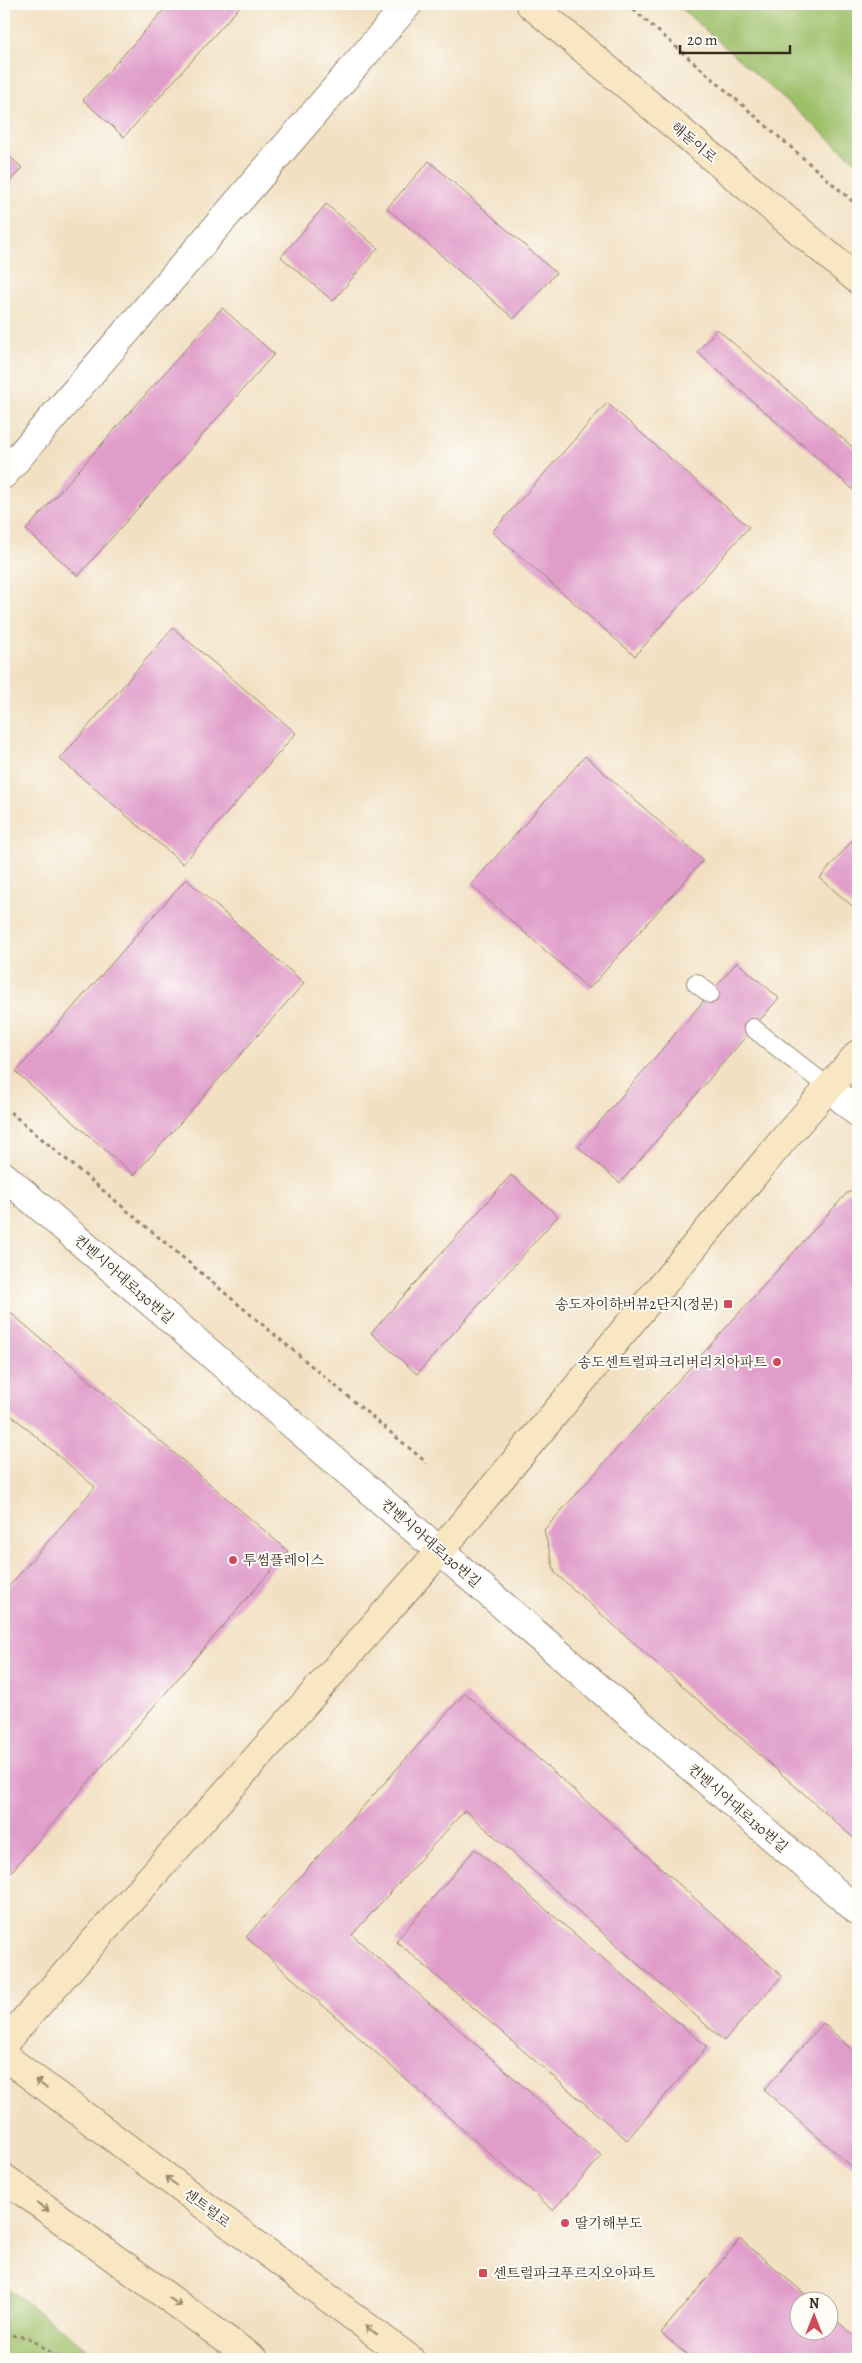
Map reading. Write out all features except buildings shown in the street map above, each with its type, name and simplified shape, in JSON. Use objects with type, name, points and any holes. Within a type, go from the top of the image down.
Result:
[{"type":"street","points":[[4,474],[408,4]]},
{"type":"street","name":"해돋이로","points":[[530,4],[858,280]]},
{"type":"street","points":[[4,2043],[440,1551],[828,1087],[858,1054]]},
{"type":"street","points":[[828,1087],[858,1113]]},
{"type":"street","name":"컨벤시아대로130번길","points":[[4,1176],[858,1911]]},
{"type":"street","name":"센트럴로","points":[[4,2056],[410,2359]]},
{"type":"street","points":[[4,2178],[254,2359]]},
{"type":"lane","points":[[696,982],[710,994]]},
{"type":"lane","points":[[754,1028],[828,1087]]},
{"type":"path","points":[[627,4],[858,206]]},
{"type":"path","points":[[4,1107],[427,1463]]},
{"type":"path","points":[[4,2334],[17,2335],[38,2342],[61,2359]]},
{"type":"green space","points":[[676,4],[858,4],[858,164]]},
{"type":"green space","points":[[4,2285],[100,2359],[4,2359]]},
{"type":"place","name":"송도자이하버뷰2단지(정문)","points":[[728,1304]]},
{"type":"place","name":"송도센트럴파크리버리치아파트","points":[[777,1362]]},
{"type":"place","name":"투썸플레이스","points":[[233,1560]]},
{"type":"place","name":"딸기해부도","points":[[565,2223]]},
{"type":"place","name":"센트럴파크푸르지오아파트","points":[[483,2273]]}]
